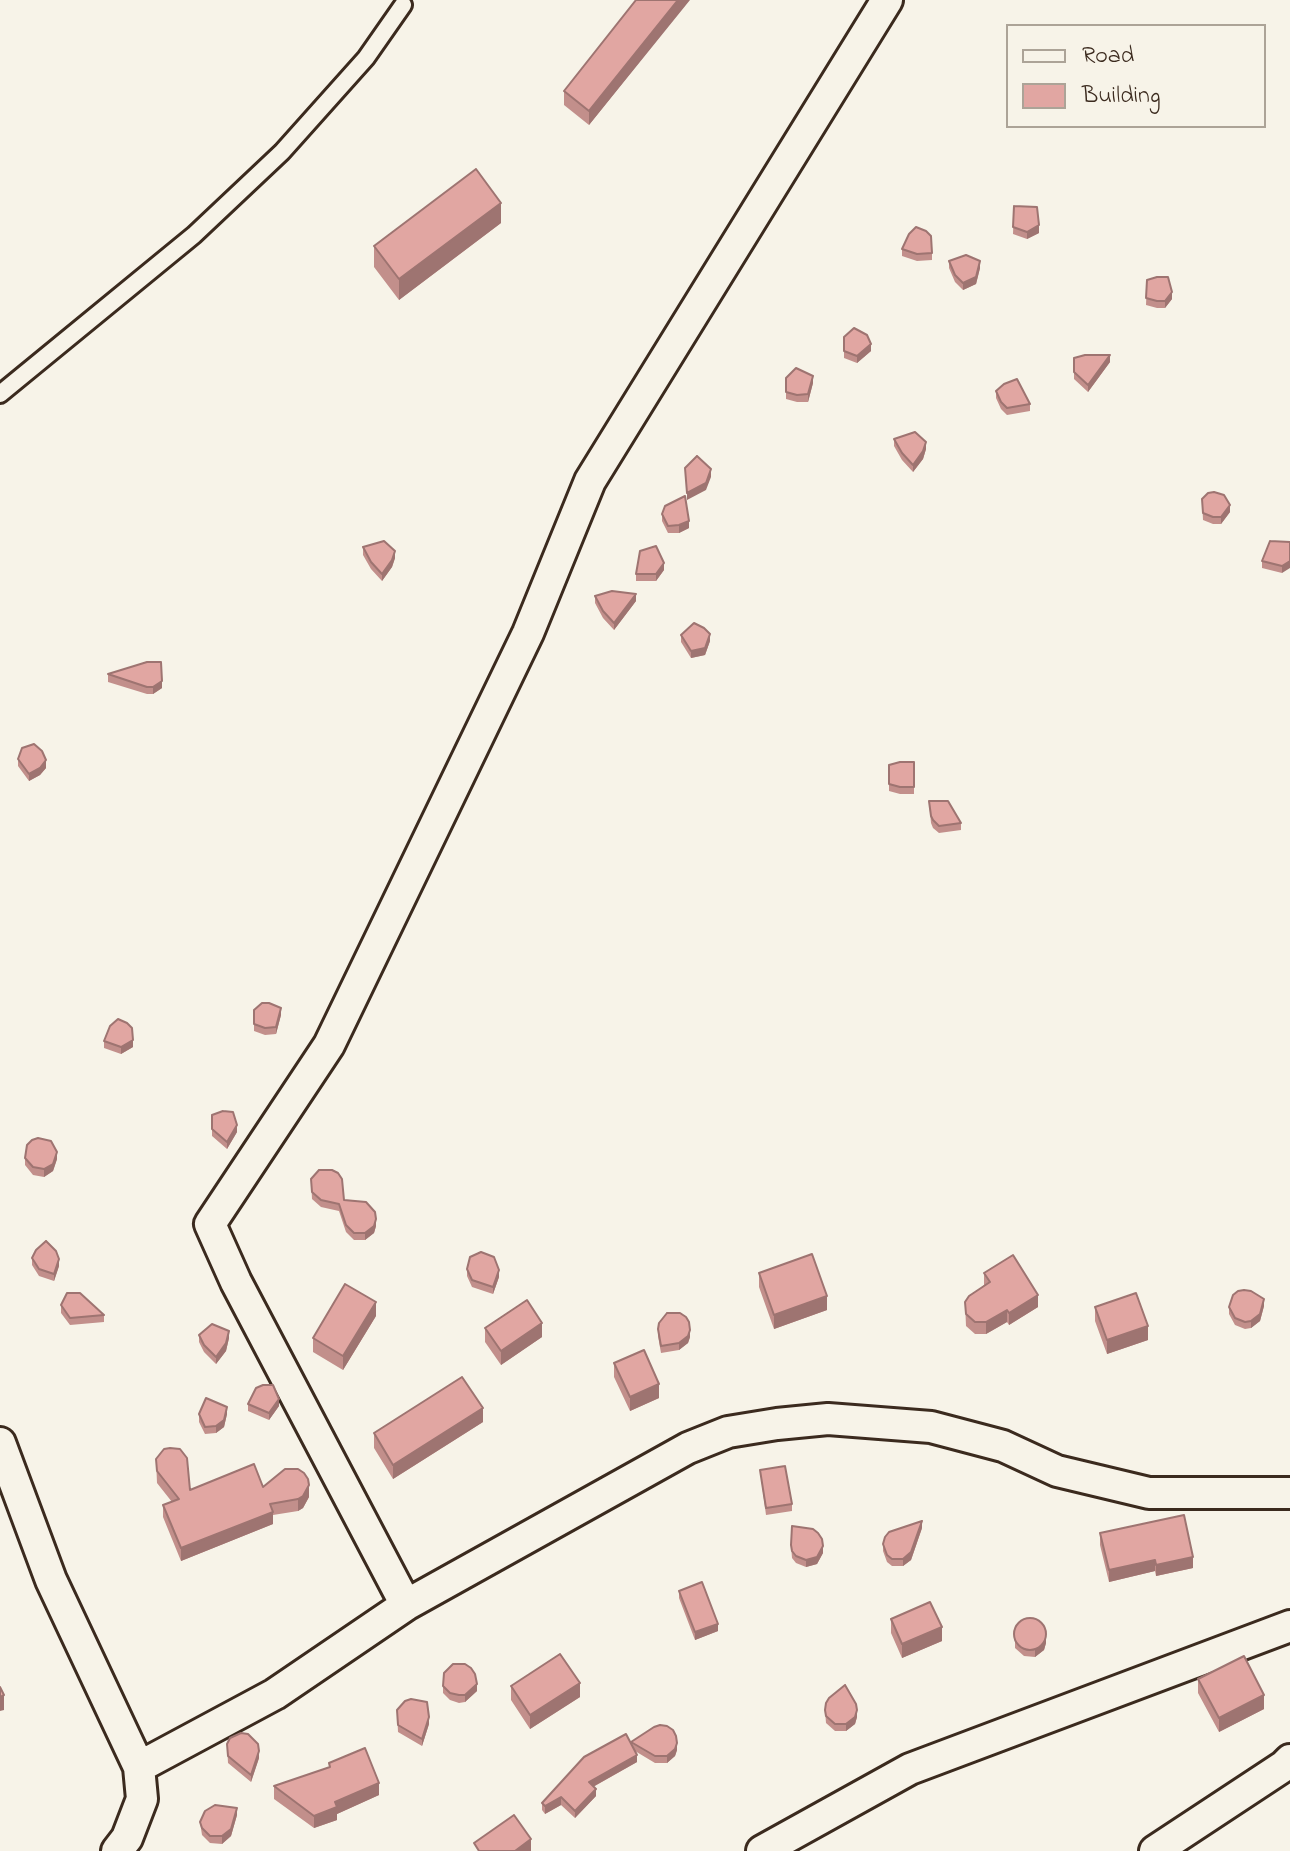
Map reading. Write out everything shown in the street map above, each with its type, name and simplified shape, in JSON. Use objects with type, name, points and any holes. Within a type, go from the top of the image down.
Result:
[{"type":"street","points":[[406,1605],[236,1282],[210,1224],[329,1045],[528,633],[590,481],[887,0]]},
{"type":"street","points":[[139,1767],[275,1694],[406,1605],[688,1448],[728,1432],[828,1419],[931,1427],[1003,1446],[1057,1471],[1149,1493],[1290,1493]]},
{"type":"street","points":[[0,1443],[51,1580],[139,1767],[142,1799],[127,1838],[117,1851]]},
{"type":"street","points":[[762,1851],[910,1769],[1290,1626]]},
{"type":"street","points":[[1155,1851],[1290,1760]]},
{"type":"lane","points":[[0,394],[194,235],[282,152],[366,58],[403,5]]},
{"type":"building","points":[[636,0],[678,0],[589,111],[564,91]]},
{"type":"building","points":[[476,169],[501,203],[399,279],[374,246]]},
{"type":"building","points":[[1014,206],[1037,207],[1039,225],[1027,232],[1013,227]]},
{"type":"building","points":[[916,227],[931,236],[932,253],[917,254],[902,249]]},
{"type":"building","points":[[966,255],[980,261],[976,277],[963,283],[955,275],[949,261]]},
{"type":"building","points":[[1168,277],[1172,292],[1165,301],[1146,298],[1147,280]]},
{"type":"building","points":[[854,328],[867,335],[871,344],[857,356],[844,351],[844,337]]},
{"type":"building","points":[[1110,355],[1088,385],[1074,372],[1074,358]]},
{"type":"building","points":[[796,368],[813,376],[808,394],[786,392],[786,378]]},
{"type":"building","points":[[1017,379],[1030,404],[1007,408],[996,391]]},
{"type":"building","points":[[915,432],[926,442],[913,465],[894,439]]},
{"type":"building","points":[[697,456],[711,469],[706,483],[687,493],[685,468]]},
{"type":"building","points":[[1214,492],[1224,495],[1230,505],[1221,517],[1203,513],[1202,499]]},
{"type":"building","points":[[685,496],[689,521],[668,526],[662,514],[665,506]]},
{"type":"building","points":[[384,541],[395,551],[382,574],[363,547]]},
{"type":"building","points":[[1270,541],[1290,542],[1290,561],[1282,566],[1262,561]]},
{"type":"building","points":[[656,546],[664,563],[656,574],[636,574],[640,551]]},
{"type":"building","points":[[612,591],[636,594],[614,623],[595,596]]},
{"type":"building","points":[[694,623],[710,634],[705,648],[691,651],[681,635]]},
{"type":"building","points":[[147,662],[161,662],[162,681],[153,687],[108,674]]},
{"type":"building","points":[[34,744],[46,760],[29,774],[18,759],[22,748]]},
{"type":"building","points":[[914,762],[914,787],[889,784],[889,765]]},
{"type":"building","points":[[929,801],[948,801],[961,823],[939,826],[931,816]]},
{"type":"building","points":[[262,1003],[281,1008],[276,1027],[265,1028],[254,1024],[254,1010]]},
{"type":"building","points":[[118,1019],[132,1028],[133,1040],[121,1047],[104,1041],[110,1026]]},
{"type":"building","points":[[223,1111],[233,1112],[237,1125],[227,1142],[212,1129],[212,1115]]},
{"type":"building","points":[[38,1138],[51,1141],[57,1152],[53,1164],[44,1169],[33,1167],[25,1158],[27,1145]]},
{"type":"building","points":[[319,1170],[338,1173],[342,1179],[344,1200],[366,1202],[375,1212],[374,1226],[365,1233],[354,1233],[346,1225],[339,1204],[321,1200],[312,1192],[311,1179]]},
{"type":"building","points":[[46,1241],[59,1259],[54,1274],[39,1269],[32,1258]]},
{"type":"building","points":[[481,1252],[494,1257],[499,1270],[493,1287],[472,1280],[467,1269],[470,1257]]},
{"type":"building","points":[[812,1254],[827,1296],[774,1315],[759,1273]]},
{"type":"building","points":[[1013,1255],[1038,1295],[1009,1313],[1007,1310],[986,1322],[975,1322],[966,1314],[965,1302],[990,1282],[984,1273]]},
{"type":"building","points":[[345,1284],[376,1302],[343,1356],[313,1338]]},
{"type":"building","points":[[1244,1290],[1264,1299],[1260,1314],[1245,1322],[1235,1318],[1229,1307],[1233,1295]]},
{"type":"building","points":[[67,1293],[80,1293],[104,1315],[70,1318],[61,1305]]},
{"type":"building","points":[[1136,1293],[1148,1326],[1107,1340],[1095,1307]]},
{"type":"building","points":[[527,1300],[542,1323],[501,1351],[485,1328]]},
{"type":"building","points":[[667,1313],[680,1313],[686,1317],[690,1330],[679,1343],[661,1346],[659,1323]]},
{"type":"building","points":[[212,1324],[229,1331],[226,1343],[216,1357],[199,1335]]},
{"type":"building","points":[[644,1350],[659,1384],[630,1397],[614,1363]]},
{"type":"building","points":[[462,1377],[483,1408],[393,1465],[374,1433]]},
{"type":"building","points":[[273,1385],[279,1399],[269,1413],[248,1404],[256,1388]]},
{"type":"building","points":[[206,1398],[227,1407],[224,1420],[216,1426],[205,1427],[199,1414]]},
{"type":"building","points":[[164,1449],[180,1449],[187,1458],[190,1490],[254,1464],[263,1487],[285,1469],[298,1469],[304,1473],[309,1485],[298,1499],[270,1504],[273,1512],[181,1548],[163,1505],[179,1499],[157,1471],[156,1459]]},
{"type":"building","points":[[785,1466],[792,1504],[766,1508],[760,1470]]},
{"type":"building","points":[[1184,1515],[1193,1557],[1156,1565],[1155,1560],[1109,1570],[1100,1533]]},
{"type":"building","points":[[922,1521],[911,1552],[903,1559],[892,1559],[887,1555],[883,1544],[889,1532]]},
{"type":"building","points":[[792,1526],[813,1529],[818,1533],[823,1546],[817,1557],[806,1560],[796,1556],[791,1545]]},
{"type":"building","points":[[702,1582],[718,1624],[695,1632],[679,1591]]},
{"type":"building","points":[[930,1602],[942,1627],[902,1644],[891,1619]]},
{"type":"building","points":[[1030,1618],[1041,1623],[1046,1634],[1041,1645],[1030,1650],[1019,1645],[1014,1634],[1019,1623]]},
{"type":"building","points":[[560,1654],[580,1683],[530,1715],[511,1686]]},
{"type":"building","points":[[1244,1656],[1264,1695],[1219,1718],[1198,1679]]},
{"type":"building","points":[[453,1664],[465,1664],[475,1674],[477,1684],[465,1695],[450,1693],[443,1686],[444,1673]]},
{"type":"building","points":[[845,1685],[857,1710],[855,1717],[846,1724],[835,1724],[826,1716],[826,1703]]},
{"type":"building","points":[[411,1699],[427,1702],[429,1717],[422,1739],[398,1725],[397,1710]]},
{"type":"building","points":[[660,1725],[673,1730],[676,1736],[675,1749],[667,1756],[655,1756],[631,1742],[654,1727]]},
{"type":"building","points":[[241,1733],[248,1734],[258,1744],[259,1751],[251,1775],[228,1756],[230,1738]]},
{"type":"building","points":[[626,1734],[637,1755],[589,1782],[596,1789],[575,1811],[561,1797],[545,1806],[542,1803],[584,1757]]},
{"type":"building","points":[[365,1748],[379,1783],[335,1802],[337,1807],[314,1816],[274,1786],[330,1767],[329,1763]]},
{"type":"building","points":[[215,1805],[237,1808],[231,1829],[222,1836],[210,1836],[200,1822],[205,1811]]},
{"type":"building","points":[[514,1815],[531,1839],[515,1851],[479,1851],[474,1843]]}]
